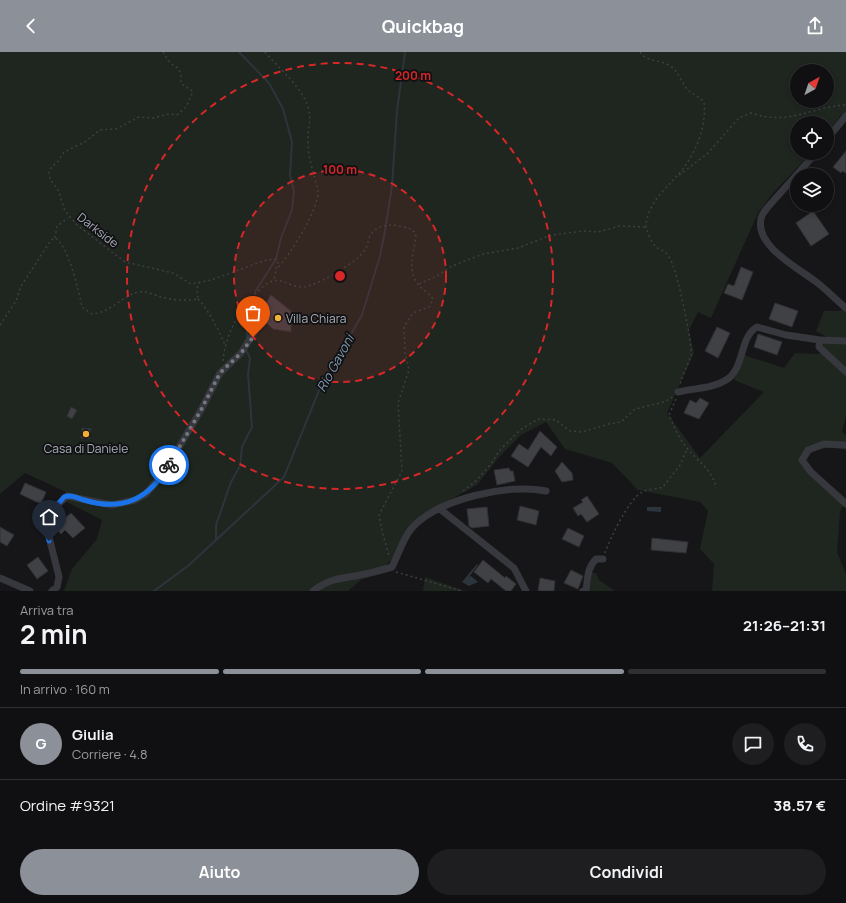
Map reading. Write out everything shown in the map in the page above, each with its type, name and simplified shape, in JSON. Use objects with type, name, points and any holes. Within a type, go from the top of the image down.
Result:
[{"type":"street","points":[[834,131],[846,116]]},
{"type":"street","points":[[810,160],[767,208],[761,218],[761,229],[767,241],[778,256],[819,284],[846,308]]},
{"type":"street","points":[[678,392],[694,388],[713,386],[728,380],[736,370],[749,336],[757,327],[786,335],[820,340],[846,341]]},
{"type":"street","points":[[52,591],[57,587],[59,577],[44,521],[64,497],[72,496],[105,505],[112,505],[135,500],[146,494],[166,469],[201,410],[220,373],[241,353],[255,331]]},
{"type":"street","points":[[820,340],[819,347],[846,372]]},
{"type":"street","points":[[846,445],[824,444],[808,450],[802,460],[810,472],[846,504]]},
{"type":"street","points":[[313,591],[323,583],[336,578],[359,576],[392,567],[411,529],[426,517],[450,502],[479,495],[522,488],[546,491]]},
{"type":"street","points":[[440,509],[514,568],[526,591]]},
{"type":"street","points":[[583,591],[586,590],[589,566],[596,559],[603,559]]},
{"type":"street","points":[[0,578],[30,591]]},
{"type":"path","name":"Darkside","points":[[163,52],[170,63],[178,68],[181,74],[181,82],[193,92],[186,107],[177,115],[168,114],[153,118],[139,117],[116,129],[100,130],[85,142],[64,152],[57,163],[52,166],[49,173],[50,179],[58,190],[61,204],[69,218],[125,262],[173,273],[191,284],[200,283]]},
{"type":"path","points":[[265,52],[288,76],[306,104],[310,114],[308,152],[319,190],[318,199],[308,221],[284,262],[277,269]]},
{"type":"path","points":[[640,52],[642,56],[670,65],[677,72],[689,92],[699,96],[704,102],[702,124],[696,147],[677,176]]},
{"type":"path","points":[[716,488],[710,471],[687,448],[669,415],[675,404],[691,355],[691,343],[674,266],[666,253],[654,245],[645,226],[649,212],[658,194],[677,176],[707,154],[739,118],[751,112],[773,118],[800,115],[833,105],[846,105]]},
{"type":"path","points":[[0,325],[16,301],[21,286],[27,276],[51,240],[55,238],[57,226],[69,218]]},
{"type":"path","points":[[274,279],[295,286],[303,287],[312,285],[351,264],[366,248],[370,236],[377,228],[388,225],[401,225],[413,230],[416,236],[411,256],[413,272],[418,284],[428,291],[432,299],[429,307],[412,313],[404,327],[405,353],[409,370],[398,403],[402,471],[379,514],[382,531],[394,572],[462,591]]},
{"type":"path","points":[[418,284],[422,284],[452,266],[483,254],[518,248],[551,235],[584,231],[598,232],[620,226],[645,226]]},
{"type":"path","points":[[55,238],[62,244],[79,289],[82,307],[92,314],[108,310],[130,296],[140,292],[151,293],[161,297],[198,299]]},
{"type":"path","points":[[220,373],[228,337],[244,308],[261,288],[274,279],[278,261],[276,259],[270,259],[200,283],[197,288],[198,299],[205,306],[219,329],[225,345]]},
{"type":"path","points":[[450,502],[477,480],[491,464],[499,451],[520,430],[538,420],[556,420],[570,431],[582,432],[621,422],[635,409],[664,402],[678,392]]},
{"type":"path","points":[[603,559],[613,535],[632,502],[643,491],[663,487],[680,465],[687,448]]},
{"type":"shaded area","points":[[0,52],[846,52],[846,120],[841,115],[834,124],[834,116],[790,116],[790,160],[804,160],[797,168],[790,168],[790,175],[773,193],[758,213],[711,318],[698,312],[689,330],[694,353],[667,413],[700,458],[764,392],[734,380],[744,355],[784,368],[795,353],[819,354],[827,337],[816,331],[824,311],[840,311],[846,304],[846,415],[842,432],[846,435],[846,450],[828,447],[812,452],[806,461],[813,470],[846,498],[840,512],[837,552],[846,574],[846,591],[712,591],[714,564],[700,549],[708,511],[700,502],[638,490],[612,463],[565,449],[546,422],[521,435],[500,456],[477,485],[433,509],[411,525],[393,559],[387,564],[389,572],[362,579],[348,591],[64,591],[72,569],[97,539],[102,520],[65,501],[66,492],[25,473],[0,494]]},
{"type":"shaded area","points":[[647,507],[661,507],[661,512],[647,511]]},
{"type":"shaded area","points":[[477,564],[478,565],[469,577],[471,576],[478,582],[469,586],[462,582]]},
{"type":"shaded area","points":[[591,573],[596,573],[599,580],[615,591],[587,591],[591,583]]},
{"type":"shaded area","points":[[425,577],[462,590],[468,591],[423,591]]},
{"type":"building","points":[[846,151],[846,173],[842,171],[841,173],[833,167]]},
{"type":"building","points":[[814,212],[829,234],[811,246],[796,223]]},
{"type":"building","points":[[741,267],[753,272],[742,300],[724,293],[728,284],[734,286]]},
{"type":"building","name":"Villa Chiara","points":[[271,295],[291,311],[291,332],[273,329],[266,323],[264,314],[265,304]]},
{"type":"building","points":[[775,303],[798,311],[792,327],[769,319]]},
{"type":"building","points":[[717,327],[730,333],[718,358],[705,351]]},
{"type":"building","points":[[758,334],[782,342],[777,355],[754,347]]},
{"type":"building","points":[[700,398],[709,403],[699,419],[684,413],[690,400],[696,403]]},
{"type":"building","points":[[71,407],[77,410],[72,419],[67,416]]},
{"type":"building","name":"Casa di Daniele","points":[[82,428],[91,429],[89,439],[81,438]]},
{"type":"building","points":[[540,431],[557,447],[551,456],[541,447],[528,467],[511,456],[519,444],[528,450]]},
{"type":"building","points":[[562,462],[572,473],[573,480],[562,482],[555,471]]},
{"type":"building","points":[[509,468],[510,471],[513,471],[515,481],[497,485],[494,470]]},
{"type":"building","points":[[25,483],[46,492],[41,504],[20,494]]},
{"type":"building","points":[[587,496],[599,514],[587,522],[581,514],[578,516],[573,508],[583,502],[581,500]]},
{"type":"building","points":[[520,506],[539,511],[536,525],[517,520]]},
{"type":"building","points":[[487,507],[489,526],[472,528],[469,526],[467,509]]},
{"type":"building","points":[[71,513],[85,528],[73,538],[65,530],[61,534],[54,527]]},
{"type":"building","points":[[0,527],[14,535],[7,546],[0,542]]},
{"type":"building","points":[[568,528],[584,536],[579,547],[562,539]]},
{"type":"building","points":[[652,538],[688,542],[686,553],[651,550]]},
{"type":"building","points":[[38,557],[48,571],[37,579],[27,565]]},
{"type":"building","points":[[483,560],[505,578],[506,576],[516,584],[511,591],[506,591],[491,579],[488,583],[474,572]]},
{"type":"building","points":[[571,570],[583,576],[578,589],[564,583]]},
{"type":"building","points":[[540,578],[555,581],[554,591],[538,591]]},
{"type":"waterway","points":[[239,52],[269,83],[283,109],[292,142],[290,175],[294,191],[292,210],[281,238],[276,259],[255,292]]},
{"type":"waterway","name":"Rio Gavoni","points":[[154,591],[189,565],[284,477],[320,388],[362,315],[380,256],[385,231],[392,186],[397,111],[405,52]]},
{"type":"waterway","points":[[247,339],[247,318],[254,300]]},
{"type":"waterway","points":[[216,539],[216,525],[231,482],[240,466],[242,447],[252,427],[248,374],[250,358],[246,350]]},
{"type":"way so far","points":[[169,465],[201,410],[220,373],[241,353],[253,337]]},
{"type":"place","name":"Villa Chiara","points":[[278,318]]},
{"type":"place","name":"Casa di Daniele","points":[[86,434]]},
{"type":"route","points":[[49,541],[44,521],[64,497],[78,497],[105,505],[119,504],[135,500],[146,494],[169,465]]}]
